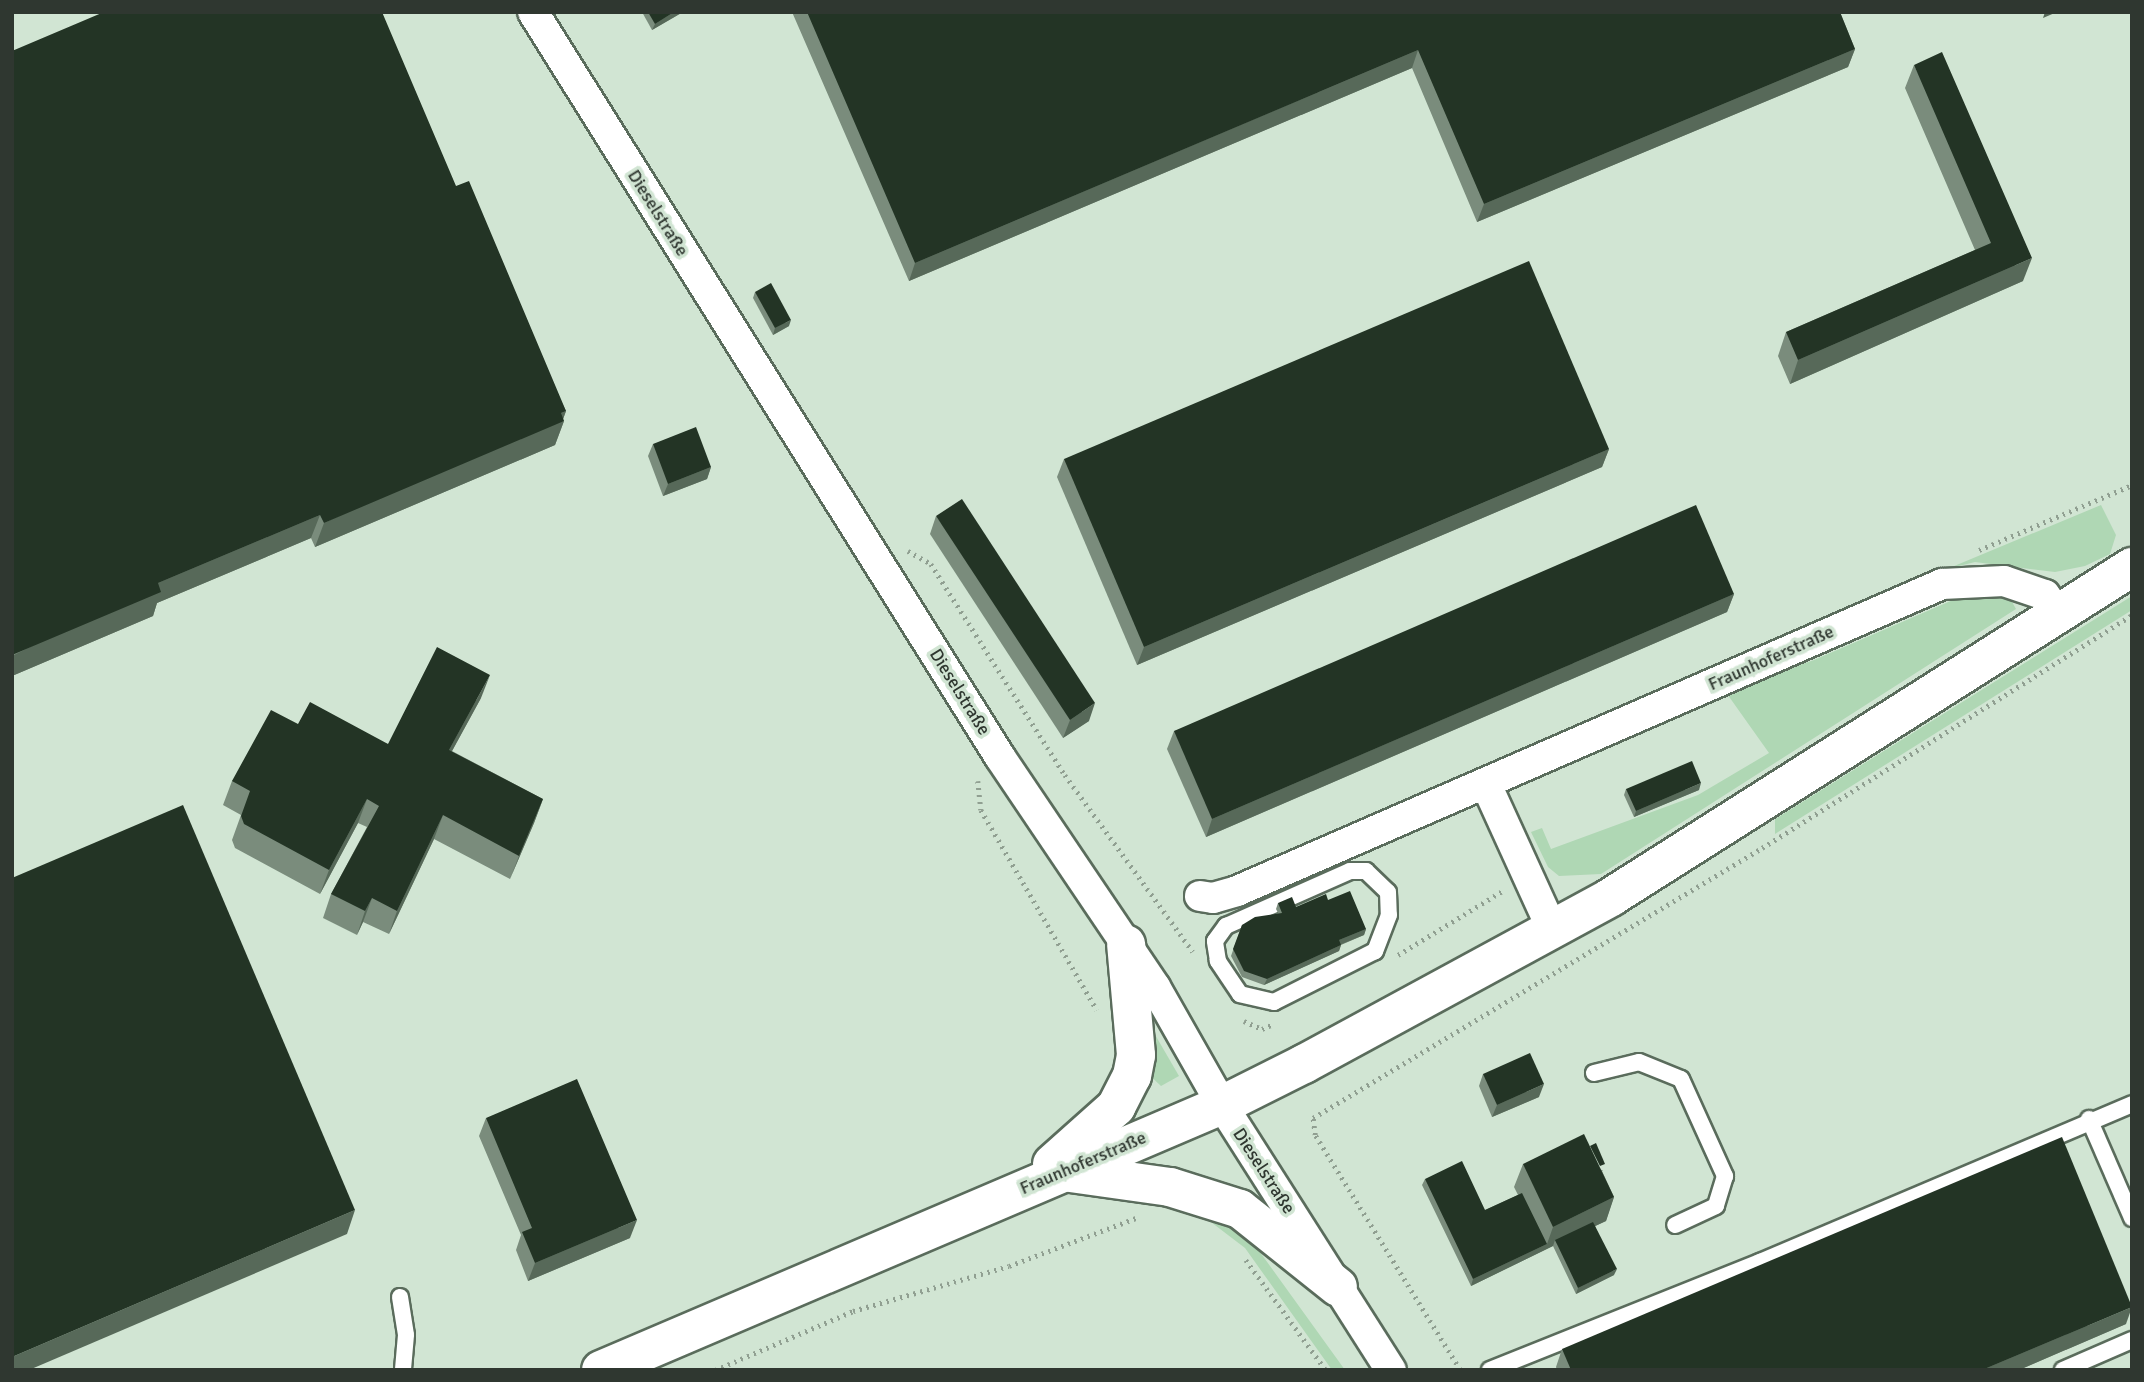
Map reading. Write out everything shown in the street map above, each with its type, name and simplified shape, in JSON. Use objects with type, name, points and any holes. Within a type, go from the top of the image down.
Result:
[{"type":"main road","name":"Fraunhoferstraße","points":[[601,1370],[1222,1105],[1553,931],[2056,611],[2132,567]]},
{"type":"main road","points":[[1013,1192],[1079,1143],[1116,1107],[1132,1076],[1136,1055],[1126,944]]},
{"type":"main road","points":[[1063,1172],[1170,1187],[1240,1209],[1338,1287]]},
{"type":"street","name":"Dieselstraße","points":[[533,12],[1000,757],[1126,944],[1222,1105],[1391,1370]]},
{"type":"street","name":"Fraunhoferstraße","points":[[1200,896],[1213,898],[1237,891],[1942,584],[2004,581],[2045,595],[2056,611]]},
{"type":"street","points":[[1486,784],[1553,931]]},
{"type":"lane","points":[[1350,870],[1366,871],[1388,892],[1389,915],[1375,951],[1274,1002],[1240,995],[1218,961],[1215,942],[1226,926],[1350,870]]},
{"type":"lane","points":[[1594,1073],[1639,1062],[1681,1079],[1725,1176],[1716,1206],[1675,1225]]},
{"type":"lane","points":[[1490,1370],[1760,1262],[2089,1119],[2132,1104]]},
{"type":"lane","points":[[2089,1119],[2132,1218]]},
{"type":"lane","points":[[400,1297],[406,1335],[403,1370]]},
{"type":"lane","points":[[2063,1370],[2132,1339]]},
{"type":"path","points":[[1970,554],[2132,485]]},
{"type":"path","points":[[879,562],[905,549],[931,564],[1065,775],[1195,955]]},
{"type":"path","points":[[977,770],[981,810],[1103,1019]]},
{"type":"path","points":[[1235,1009],[1243,1020],[1262,1029]]},
{"type":"path","points":[[1313,1118],[1315,1135],[1460,1370]]},
{"type":"path","points":[[715,1370],[853,1311],[1009,1266],[1146,1216]]},
{"type":"path","points":[[1244,1257],[1326,1370]]},
{"type":"green space","points":[[2101,505],[2116,535],[2110,554],[2085,566],[2055,572],[1975,562],[1947,569]]},
{"type":"green space","points":[[1986,596],[2011,600],[2016,609],[1601,874],[1559,876],[1548,867],[1531,832],[1542,828],[1551,849],[1698,795],[1769,753],[1725,691],[1814,660],[1953,600]]},
{"type":"green space","points":[[2132,596],[2132,610],[1775,834],[1775,819]]},
{"type":"green space","points":[[1150,1026],[1179,1076],[1161,1086],[1147,1073]]},
{"type":"green space","points":[[1209,1211],[1252,1241],[1345,1370],[1332,1370],[1245,1248],[1207,1219]]},
{"type":"building","points":[[104,12],[382,12],[456,186],[469,181],[566,411],[561,413],[564,421],[324,523],[320,515],[158,583],[161,592],[12,655],[12,51]]},
{"type":"building","points":[[648,12],[674,12],[655,24]]},
{"type":"building","points":[[807,12],[1840,12],[1855,49],[1484,204],[1418,50],[915,263]]},
{"type":"building","points":[[1942,52],[2032,258],[1798,360],[1786,332],[1991,243],[1914,65]]},
{"type":"building","points":[[1529,261],[1609,449],[1144,647],[1064,459]]},
{"type":"building","points":[[771,283],[791,320],[775,328],[755,292]]},
{"type":"building","points":[[696,427],[711,467],[668,484],[653,444]]},
{"type":"building","points":[[962,499],[1095,703],[1070,720],[936,516]]},
{"type":"building","points":[[1696,505],[1734,594],[1212,819],[1174,731]]},
{"type":"building","points":[[437,647],[490,675],[449,750],[543,799],[519,856],[443,815],[397,911],[372,898],[365,911],[331,894],[379,806],[367,799],[329,870],[244,824],[241,816],[250,791],[232,781],[271,710],[298,724],[310,702],[388,744]]},
{"type":"building","points":[[1692,761],[1701,783],[1636,811],[1626,789]]},
{"type":"building","points":[[183,805],[355,1210],[12,1357],[12,878]]},
{"type":"building","points":[[1350,891],[1366,929],[1339,940],[1341,945],[1267,979],[1244,971],[1233,949],[1242,925],[1255,917],[1282,913],[1278,903],[1292,897],[1296,907],[1326,894],[1328,900]]},
{"type":"building","points":[[1530,1053],[1544,1084],[1497,1105],[1483,1074]]},
{"type":"building","points":[[577,1079],[637,1220],[535,1263],[522,1232],[532,1228],[486,1118]]},
{"type":"building","points":[[1584,1134],[1614,1197],[1553,1227],[1523,1164]]},
{"type":"building","points":[[2062,1137],[2132,1307],[1982,1370],[1571,1370],[1562,1349]]},
{"type":"building","points":[[1596,1143],[1605,1164],[1600,1166],[1590,1146]]},
{"type":"building","points":[[1462,1161],[1485,1210],[1522,1193],[1547,1244],[1473,1279],[1425,1179]]},
{"type":"building","points":[[1593,1222],[1617,1269],[1578,1288],[1555,1240]]}]
